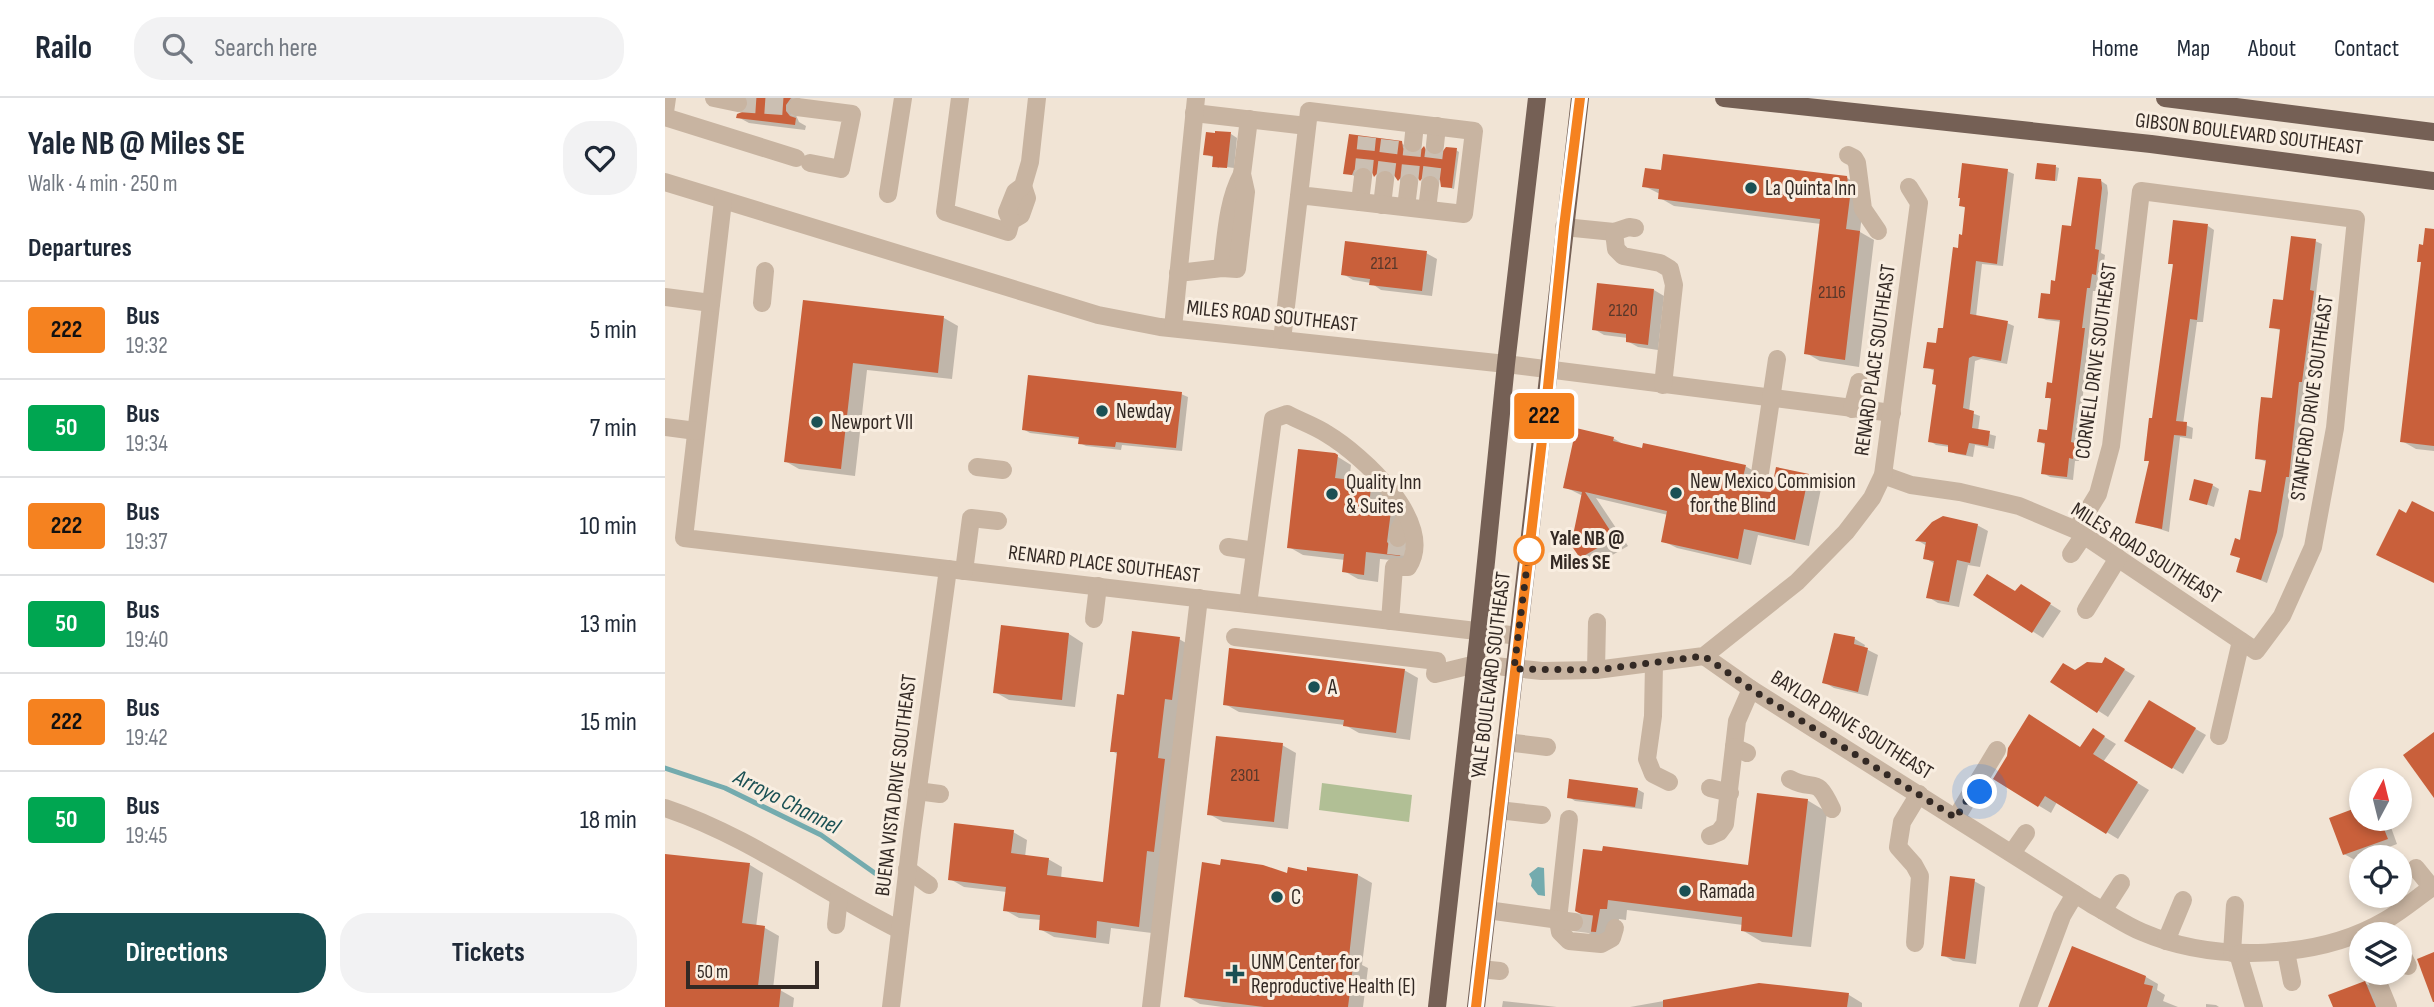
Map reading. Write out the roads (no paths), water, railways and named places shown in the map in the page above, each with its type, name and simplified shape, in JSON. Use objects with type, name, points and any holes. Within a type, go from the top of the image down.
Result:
[{"type":"main road","name":"YALE BOULEVARD SOUTHEAST","points":[[1437,1007],[1537,98]]},
{"type":"main road","name":"YALE BOULEVARD SOUTHEAST","points":[[1476,1007],[1580,98]]},
{"type":"main road","name":"GIBSON BOULEVARD SOUTHEAST","points":[[1724,98],[2151,144],[2434,181]]},
{"type":"main road","name":"GIBSON BOULEVARD SOUTHEAST","points":[[2165,98],[2434,132]]},
{"type":"street","points":[[667,98],[665,114],[803,161],[841,169],[853,106],[797,107]]},
{"type":"street","points":[[714,98],[738,103]]},
{"type":"street","points":[[888,194],[903,98]]},
{"type":"street","points":[[960,98],[945,212],[1009,226],[1007,212],[1015,192],[1023,186],[1030,162],[1037,98]]},
{"type":"street","points":[[1173,328],[1195,105],[1249,119],[1307,126]]},
{"type":"street","points":[[1282,340],[1307,126],[1309,111],[1474,131],[1464,214],[1299,195]]},
{"type":"street","points":[[1178,273],[1237,269],[1246,192],[1242,174],[1249,119]]},
{"type":"street","points":[[1367,137],[1370,119]]},
{"type":"street","points":[[1390,140],[1392,121]]},
{"type":"street","points":[[1413,143],[1415,124]]},
{"type":"street","points":[[1435,145],[1437,126]]},
{"type":"street","points":[[1848,155],[1857,163],[1863,209],[1878,231]]},
{"type":"street","points":[[1360,202],[1363,177]]},
{"type":"street","points":[[1382,205],[1385,180]]},
{"type":"street","name":"MILES ROAD SOUTHEAST","points":[[665,182],[1098,315],[1173,328],[1550,370],[1892,413]]},
{"type":"street","points":[[1406,207],[1409,183]]},
{"type":"street","points":[[1427,209],[1430,186]]},
{"type":"street","name":"RENARD PLACE SOUTHEAST","points":[[1704,656],[1797,582],[1846,532],[1872,498],[1883,475],[1919,203],[1909,187]]},
{"type":"street","name":"STANFORD DRIVE SOUTHEAST","points":[[2141,191],[2356,219],[2335,428],[2313,547],[2282,616],[2256,651]]},
{"type":"street","name":"CORNELL DRIVE SOUTHEAST","points":[[2071,554],[2098,494],[2111,446],[2141,191]]},
{"type":"street","points":[[665,427],[696,431],[723,201]]},
{"type":"street","points":[[1564,227],[1614,232],[1629,227],[1635,228]]},
{"type":"street","points":[[1614,232],[1616,249],[1623,256],[1660,263],[1670,269],[1674,285],[1663,385]]},
{"type":"street","points":[[762,303],[765,271]]},
{"type":"street","points":[[665,298],[711,303]]},
{"type":"street","points":[[1759,480],[1777,359]]},
{"type":"street","points":[[1852,409],[1859,382]]},
{"type":"street","points":[[1248,604],[1273,419],[1287,414],[1327,434],[1375,472],[1400,503],[1414,529],[1416,555],[1408,567],[1396,553]]},
{"type":"street","name":"RENARD PLACE SOUTHEAST","points":[[696,431],[684,538],[1518,636]]},
{"type":"street","points":[[977,467],[1003,470]]},
{"type":"street","name":"MILES ROAD SOUTHEAST","points":[[1883,475],[1911,485],[1960,492],[2019,506],[2080,533],[2256,651]]},
{"type":"street","points":[[1391,621],[1399,530],[1406,516]]},
{"type":"street","name":"BUENA VISTA DRIVE SOUTHEAST","points":[[891,1007],[918,792],[956,570],[971,518],[998,521]]},
{"type":"street","points":[[1228,547],[1255,551]]},
{"type":"street","points":[[2086,610],[2118,558]]},
{"type":"street","points":[[1094,619],[1098,586]]},
{"type":"street","points":[[1151,1007],[1199,598]]},
{"type":"street","points":[[1596,670],[1597,622]]},
{"type":"street","points":[[1235,637],[1437,661],[1435,674],[1476,664],[1514,669],[1596,670],[1704,656]]},
{"type":"street","points":[[2219,736],[2241,641]]},
{"type":"street","name":"BAYLOR DRIVE SOUTHEAST","points":[[1704,656],[1751,689],[2075,894],[2141,932],[2191,948],[2235,954],[2286,951],[2349,939]]},
{"type":"street","points":[[1654,663],[1653,716],[1647,759],[1653,774],[1669,782]]},
{"type":"street","points":[[1710,835],[1719,832],[1725,824],[1741,750],[1737,720],[1751,689]]},
{"type":"street","points":[[1506,742],[1547,747]]},
{"type":"street","points":[[1956,818],[1977,790],[1997,750]]},
{"type":"street","points":[[1790,779],[1816,785],[1823,791],[1832,809]]},
{"type":"street","points":[[1710,789],[1730,793]]},
{"type":"street","points":[[918,792],[940,794]]},
{"type":"street","points":[[1915,943],[1920,876],[1898,846],[1902,822],[1919,794]]},
{"type":"street","points":[[665,808],[730,835],[900,930]]},
{"type":"street","points":[[1498,810],[1542,815]]},
{"type":"street","points":[[1569,819],[1566,921],[1560,932],[1569,941],[1601,944],[1612,938],[1620,929],[1597,925]]},
{"type":"street","points":[[2011,853],[2026,833]]},
{"type":"street","points":[[2416,868],[2433,887]]},
{"type":"street","points":[[908,869],[929,885]]},
{"type":"street","points":[[2103,911],[2121,883]]},
{"type":"street","name":"BAYLOR DRIVE SOUTHEAST","points":[[2394,922],[2433,887]]},
{"type":"street","points":[[2028,1007],[2062,916],[2075,894]]},
{"type":"street","points":[[836,925],[839,897]]},
{"type":"street","points":[[2166,941],[2183,900]]},
{"type":"street","points":[[2235,905],[2235,954],[2254,1007]]},
{"type":"street","points":[[1487,910],[1566,921]]},
{"type":"street","points":[[2286,951],[2292,982]]},
{"type":"street","points":[[1480,968],[1500,971]]},
{"type":"street","points":[[2379,985],[2388,1007]]},
{"type":"water","points":[[1538,867],[1544,868],[1545,896],[1538,895],[1531,886],[1529,874]]},
{"type":"waterway","name":"Arroyo Channel","points":[[665,768],[725,788],[821,835],[886,881]]},
{"type":"tunnel","points":[[738,103],[797,107]]},
{"type":"tunnel","points":[[1363,177],[1367,137]]},
{"type":"tunnel","points":[[1385,180],[1390,140]]},
{"type":"tunnel","points":[[1409,183],[1413,143]]},
{"type":"tunnel","points":[[1430,185],[1435,145]]},
{"type":"tunnel","points":[[1396,555],[1398,538]]},
{"type":"tunnel","points":[[1574,922],[1597,925]]},
{"type":"place","name":"La Quinta Inn","points":[[1751,188]]},
{"type":"place","name":"Newday","points":[[1102,411]]},
{"type":"place","name":"Newport VII","points":[[817,422]]},
{"type":"place","name":"New Mexico Commision for the Blind","points":[[1676,493]]},
{"type":"place","name":"Quality Inn & Suites","points":[[1332,494]]},
{"type":"place","name":"Yale NB @ Miles SE","points":[[1529,550]]},
{"type":"place","name":"A","points":[[1314,687]]},
{"type":"place","name":"Ramada","points":[[1685,891]]},
{"type":"place","name":"C","points":[[1277,897]]},
{"type":"place","name":"UNM Center for Reproductive Health (E)","points":[[1235,974]]}]
